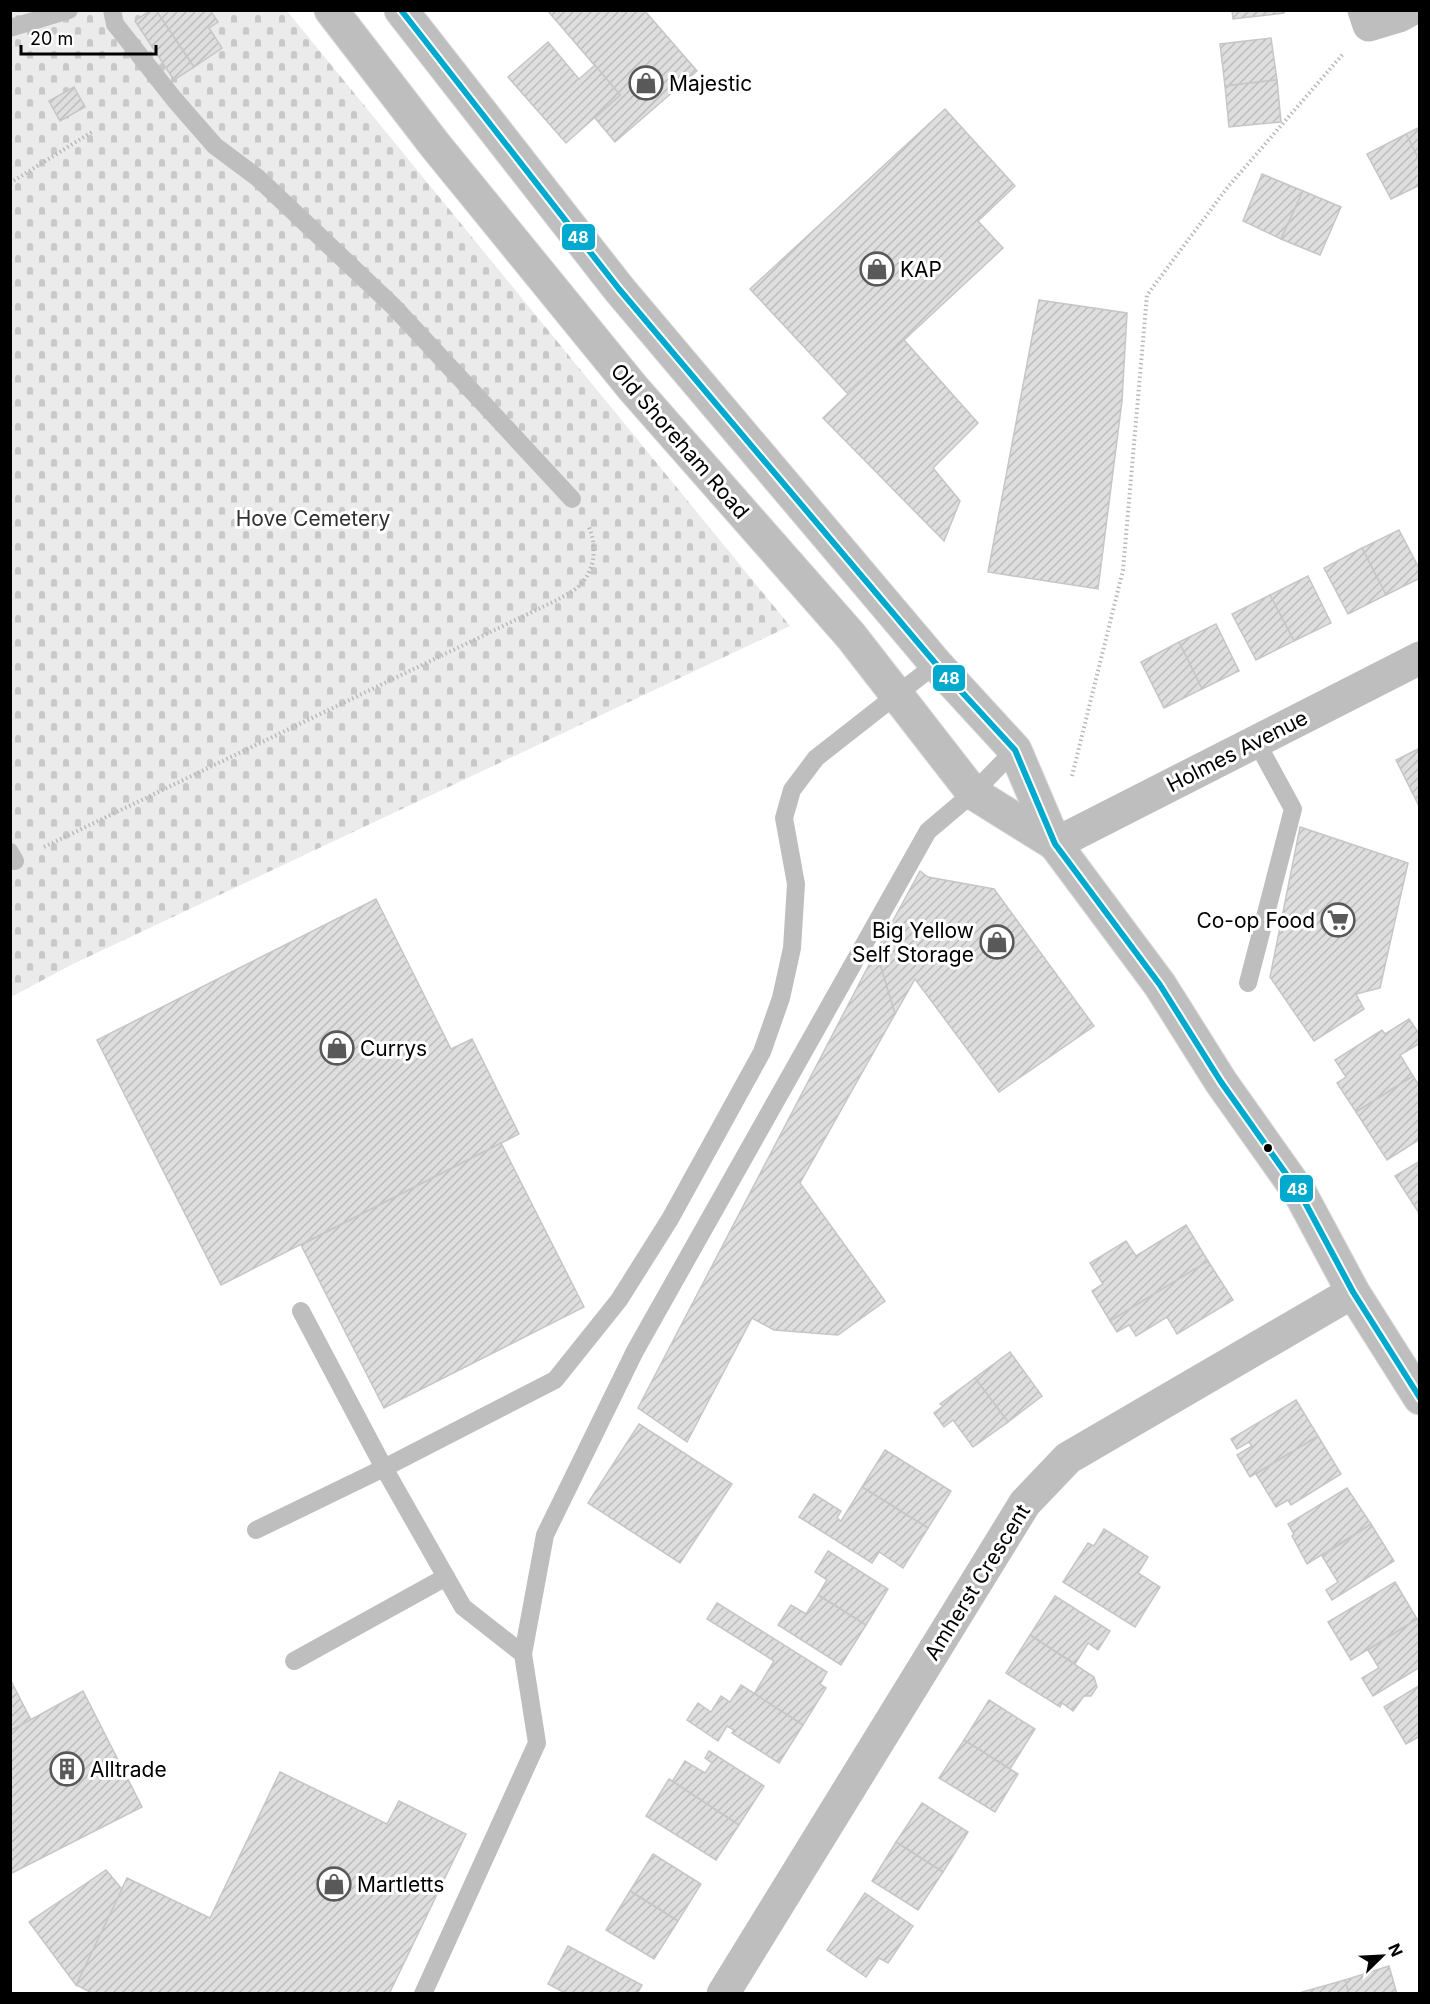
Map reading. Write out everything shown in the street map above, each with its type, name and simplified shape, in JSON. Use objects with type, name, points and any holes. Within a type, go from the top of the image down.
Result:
[{"type":"main road","name":"Old Shoreham Road","points":[[331,10],[435,146],[633,388],[851,636],[973,793],[1055,844]]},
{"type":"main road","name":"Old Shoreham Road","points":[[401,10],[620,289],[936,664],[1015,750],[1055,844],[1160,985],[1221,1082],[1301,1195],[1353,1292],[1419,1398]]},
{"type":"main road","points":[[1366,18],[1410,10]]},
{"type":"main road","name":"Holmes Avenue","points":[[1055,844],[1419,658]]},
{"type":"main road","name":"Amherst Crescent","points":[[723,1994],[1025,1503],[1068,1458],[1353,1292]]},
{"type":"lane","points":[[10,28],[69,10]]},
{"type":"lane","points":[[112,10],[115,24],[174,99],[215,146],[258,178],[394,307],[572,499]]},
{"type":"lane","points":[[256,1530],[384,1468],[555,1380],[619,1300],[670,1219],[762,1052],[781,998],[792,948],[796,884],[784,818],[792,790],[816,758],[936,664]]},
{"type":"lane","points":[[1248,983],[1293,809],[1256,741]]},
{"type":"lane","points":[[423,1994],[537,1743],[524,1654],[545,1535],[635,1351],[928,831],[973,793],[1015,750]]},
{"type":"lane","points":[[301,1311],[384,1468],[463,1607],[524,1654]]},
{"type":"lane","points":[[294,1661],[446,1577]]},
{"type":"path","points":[[1055,844],[1123,570],[1147,294],[1227,188],[1366,18]]},
{"type":"path","points":[[10,183],[92,132]]},
{"type":"path","points":[[13,856],[557,600],[581,584],[592,567],[594,551],[587,523],[572,499]]},
{"type":"green space","name":"Hove Cemetery","points":[[11,11],[287,11],[790,626],[71,965],[11,997]]},
{"type":"building","points":[[151,10],[156,10],[194,67],[174,80],[135,21]]},
{"type":"building","points":[[156,10],[210,10],[218,22],[209,28],[222,48],[194,67]]},
{"type":"building","name":"Majestic","points":[[547,10],[644,10],[697,71],[615,142],[595,118],[620,95]]},
{"type":"building","points":[[1232,10],[1284,10],[1284,13],[1233,19]]},
{"type":"building","points":[[1271,38],[1277,80],[1225,86],[1220,44]]},
{"type":"building","points":[[548,42],[579,79],[595,65],[620,95],[566,143],[508,77]]},
{"type":"building","points":[[1277,80],[1281,122],[1229,127],[1225,86]]},
{"type":"building","points":[[74,87],[85,107],[60,121],[49,101]]},
{"type":"building","name":"KAP","points":[[945,109],[1015,186],[978,221],[1003,248],[847,393],[750,289]]},
{"type":"building","points":[[1420,127],[1420,162],[1406,134]]},
{"type":"building","points":[[1406,134],[1420,162],[1420,185],[1391,199],[1367,154]]},
{"type":"building","points":[[1262,174],[1303,191],[1281,239],[1243,221]]},
{"type":"building","points":[[1303,191],[1341,207],[1320,255],[1281,239]]},
{"type":"building","points":[[1039,300],[1127,313],[1122,401],[1098,589],[988,572]]},
{"type":"building","points":[[904,340],[978,423],[933,468],[960,501],[944,541],[823,418]]},
{"type":"building","points":[[1399,530],[1420,570],[1420,578],[1386,595],[1362,548]]},
{"type":"building","points":[[1362,548],[1386,595],[1348,614],[1324,568]]},
{"type":"building","points":[[1308,576],[1331,623],[1294,641],[1270,595]]},
{"type":"building","points":[[1270,595],[1294,641],[1256,660],[1232,614]]},
{"type":"building","points":[[1216,624],[1239,671],[1202,689],[1179,642]]},
{"type":"building","points":[[1179,642],[1202,689],[1164,708],[1141,662]]},
{"type":"building","points":[[1420,748],[1420,806],[1419,806],[1396,760]]},
{"type":"building","name":"Co-op Food","points":[[1300,827],[1408,863],[1380,988],[1356,994],[1364,1009],[1314,1041],[1270,977]]},
{"type":"building","points":[[920,871],[928,877],[994,889],[1094,1026],[999,1092],[915,979],[895,1014],[880,964],[872,959]]},
{"type":"building","points":[[376,899],[451,1049],[472,1039],[519,1134],[221,1285],[97,1040]]},
{"type":"building","points":[[872,959],[880,964],[895,1014],[800,1183],[885,1301],[838,1335],[774,1330],[752,1318],[687,1442],[638,1408]]},
{"type":"building","points":[[1409,1019],[1420,1035],[1420,1043],[1400,1055],[1413,1076],[1356,1112],[1337,1083],[1346,1077],[1335,1060],[1382,1030],[1385,1034]]},
{"type":"building","points":[[1413,1076],[1420,1087],[1420,1139],[1387,1160],[1356,1112]]},
{"type":"building","points":[[501,1143],[584,1307],[384,1408],[301,1245]]},
{"type":"building","points":[[1420,1161],[1420,1213],[1419,1213],[1395,1176]]},
{"type":"building","points":[[1186,1225],[1208,1261],[1110,1321],[1092,1291],[1103,1284],[1090,1263],[1126,1241],[1136,1256]]},
{"type":"building","points":[[1208,1261],[1233,1300],[1177,1334],[1167,1317],[1136,1336],[1129,1325],[1117,1332],[1110,1321]]},
{"type":"building","points":[[1010,1352],[1042,1396],[1008,1422],[975,1378]]},
{"type":"building","points":[[975,1378],[1008,1422],[973,1447],[953,1420],[944,1427],[934,1413],[943,1406],[940,1404]]},
{"type":"building","points":[[1296,1400],[1318,1436],[1250,1477],[1237,1455],[1252,1446],[1249,1442],[1237,1449],[1231,1439]]},
{"type":"building","points":[[639,1424],[732,1484],[680,1563],[588,1503]]},
{"type":"building","points":[[1318,1436],[1341,1474],[1291,1505],[1288,1500],[1276,1507],[1256,1474]]},
{"type":"building","points":[[885,1450],[951,1491],[928,1528],[862,1487]]},
{"type":"building","points":[[862,1487],[928,1528],[903,1568],[879,1552],[872,1563],[799,1517],[814,1494],[841,1511],[837,1518],[841,1521]]},
{"type":"building","points":[[1347,1488],[1371,1524],[1307,1564],[1288,1524]]},
{"type":"building","points":[[1371,1524],[1394,1561],[1332,1600],[1326,1590],[1338,1582],[1322,1556]]},
{"type":"building","points":[[1104,1529],[1148,1557],[1138,1573],[1160,1587],[1135,1627],[1063,1582],[1088,1543],[1094,1546]]},
{"type":"building","points":[[828,1551],[888,1589],[866,1625],[818,1595],[827,1580],[815,1572]]},
{"type":"building","points":[[1395,1582],[1417,1619],[1351,1660],[1328,1622]]},
{"type":"building","points":[[818,1595],[866,1625],[841,1665],[778,1625],[791,1605],[806,1614]]},
{"type":"building","points":[[1055,1596],[1110,1631],[1098,1650],[1088,1643],[1075,1664],[1030,1635]]},
{"type":"building","points":[[717,1603],[827,1672],[820,1684],[826,1688],[803,1725],[754,1694],[774,1661],[707,1619]]},
{"type":"building","points":[[1417,1619],[1420,1623],[1420,1667],[1373,1696],[1362,1678],[1379,1668],[1368,1650]]},
{"type":"building","points":[[1030,1635],[1094,1677],[1097,1687],[1091,1696],[1084,1696],[1073,1711],[1062,1703],[1060,1707],[1006,1673]]},
{"type":"building","points":[[10,1679],[31,1720],[10,1731]]},
{"type":"building","points":[[741,1685],[803,1725],[779,1763],[732,1733],[734,1730],[727,1726],[718,1741],[687,1720],[698,1703],[711,1712],[721,1696],[730,1702]]},
{"type":"building","points":[[1420,1685],[1420,1736],[1406,1744],[1384,1707]]},
{"type":"building","name":"Alltrade","points":[[83,1691],[142,1807],[10,1874],[10,1731]]},
{"type":"building","points":[[989,1700],[1035,1729],[1010,1769],[964,1740]]},
{"type":"building","points":[[964,1740],[1018,1774],[995,1812],[939,1778]]},
{"type":"building","points":[[709,1751],[764,1786],[739,1825],[672,1782],[685,1761],[705,1773],[712,1763],[705,1758]]},
{"type":"building","name":"Martletts","points":[[280,1772],[387,1824],[399,1801],[466,1834],[389,1994],[94,1994],[76,1985],[127,1878],[210,1918]]},
{"type":"building","points":[[669,1779],[739,1825],[716,1860],[646,1816]]},
{"type":"building","points":[[922,1803],[968,1832],[943,1872],[896,1842]]},
{"type":"building","points":[[896,1842],[943,1872],[918,1910],[872,1881]]},
{"type":"building","points":[[653,1854],[701,1884],[678,1921],[630,1891]]},
{"type":"building","points":[[106,1870],[122,1889],[76,1985],[29,1922]]},
{"type":"building","points":[[630,1891],[678,1921],[654,1959],[606,1930]]},
{"type":"building","points":[[865,1893],[913,1926],[888,1963],[879,1958],[866,1977],[827,1950]]},
{"type":"building","points":[[568,1946],[642,1985],[637,1994],[567,1994],[548,1984]]},
{"type":"building","points":[[1389,1966],[1397,1994],[1349,1994],[1345,1980]]},
{"type":"building","points":[[1345,1980],[1349,1994],[1302,1994],[1302,1992]]},
{"type":"transit line","name":"48","points":[[401,10],[619,289],[936,664],[1015,750],[1055,844],[1160,985],[1221,1082],[1301,1195],[1353,1292],[1420,1398]]},
{"type":"place","name":"Majestic","points":[[646,83]]},
{"type":"place","name":"KAP","points":[[877,269]]},
{"type":"place","name":"Co-op Food","points":[[1338,920]]},
{"type":"place","name":"Big Yellow Self Storage","points":[[997,942]]},
{"type":"place","name":"Currys","points":[[337,1048]]},
{"type":"place","name":"Alltrade","points":[[67,1769]]},
{"type":"place","name":"Martletts","points":[[334,1884]]}]
